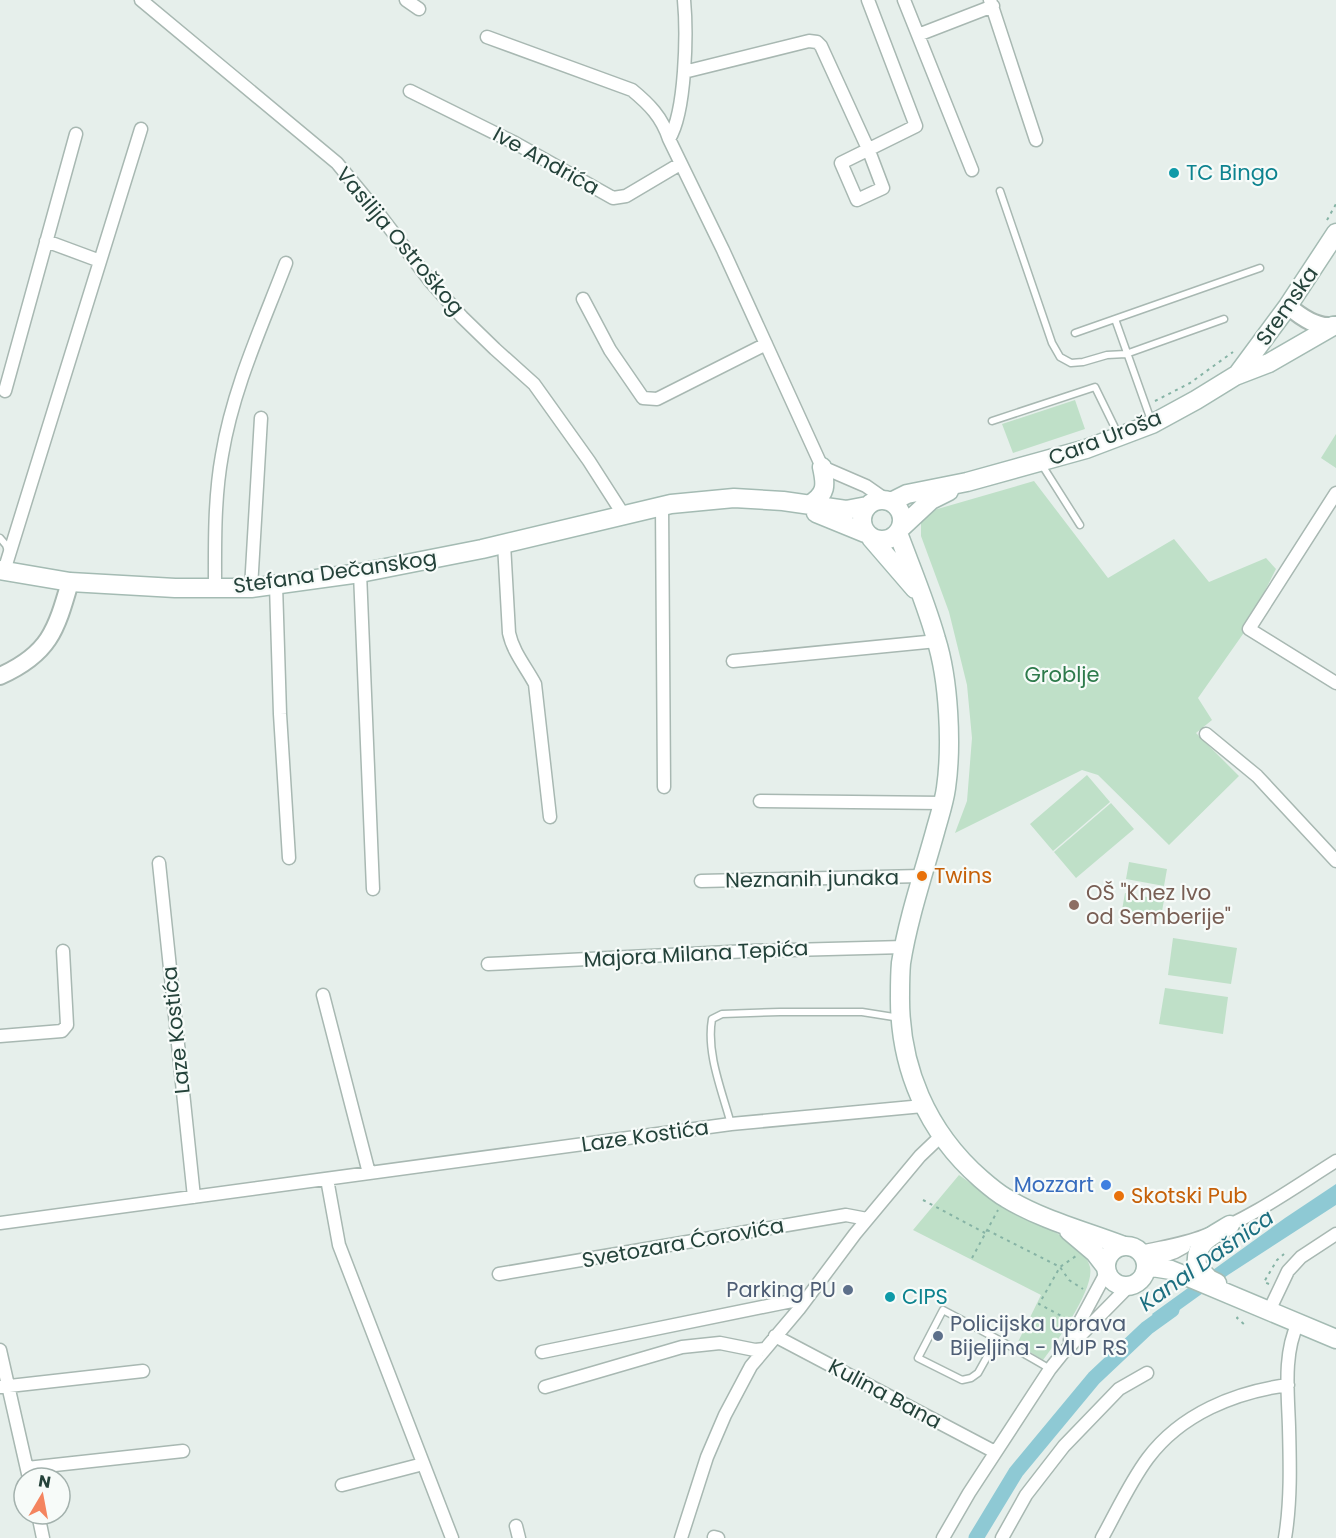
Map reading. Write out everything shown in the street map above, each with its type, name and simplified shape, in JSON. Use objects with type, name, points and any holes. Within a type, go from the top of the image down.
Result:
[{"type":"main road","name":"Sremska","points":[[1235,376],[1288,306],[1330,229]]},
{"type":"main road","points":[[1235,376],[1269,363],[1335,326]]},
{"type":"main road","name":"Cara Uroša","points":[[967,482],[1086,449],[1152,423],[1235,376]]},
{"type":"main road","points":[[809,505],[818,499],[825,486],[822,467]]},
{"type":"main road","points":[[783,501],[846,510],[907,494],[967,482]]},
{"type":"main road","points":[[783,501],[882,541],[900,530],[931,500],[967,482]]},
{"type":"main road","name":"Stefana Dečanskog","points":[[4,566],[70,582],[215,589],[251,588],[360,573],[504,544],[662,505],[734,498],[783,501]]},
{"type":"main road","points":[[900,530],[901,513],[879,503],[864,510],[861,522],[868,535],[922,597]]},
{"type":"main road","name":"Neznanih junaka","points":[[900,530],[937,641],[943,671],[949,747],[943,803],[922,876],[901,966],[900,1018],[909,1068],[923,1106],[941,1136],[967,1167],[1005,1198],[1059,1222]]},
{"type":"main road","points":[[1059,1222],[1124,1246],[1136,1248],[1141,1269]]},
{"type":"main road","points":[[1059,1222],[1088,1247],[1116,1284],[1141,1269]]},
{"type":"main road","points":[[1196,1275],[1198,1248],[1205,1240],[1230,1225]]},
{"type":"main road","points":[[1106,1269],[1111,1252],[1124,1246]]},
{"type":"main road","points":[[1141,1269],[1165,1278],[1196,1275],[1236,1296],[1336,1339]]},
{"type":"street","name":"Vasilija Ostroškog","points":[[141,0],[337,163],[454,308],[534,384],[589,461],[623,514]]},
{"type":"street","points":[[406,0],[419,9]]},
{"type":"street","points":[[669,139],[675,128],[684,72],[686,20],[684,0]]},
{"type":"street","points":[[684,72],[809,41],[817,42],[821,46],[869,151],[916,126],[868,0]]},
{"type":"street","points":[[904,0],[972,170]]},
{"type":"street","points":[[918,35],[991,3],[1036,140]]},
{"type":"street","points":[[487,37],[633,90],[649,104],[659,116],[723,250],[822,467],[866,486],[879,503]]},
{"type":"street","name":"Ive Andrića","points":[[410,92],[515,143],[613,198],[626,196],[680,164]]},
{"type":"street","points":[[4,566],[141,129]]},
{"type":"street","points":[[5,391],[76,134]]},
{"type":"street","points":[[46,241],[100,261]]},
{"type":"street","points":[[215,589],[215,536],[222,454],[244,370],[286,263]]},
{"type":"street","points":[[583,299],[610,350],[644,398],[657,399],[766,344]]},
{"type":"street","points":[[1288,306],[1301,318],[1318,324],[1335,326]]},
{"type":"street","points":[[251,588],[261,418]]},
{"type":"street","points":[[1336,494],[1249,629],[1336,683]]},
{"type":"street","points":[[662,505],[664,788]]},
{"type":"street","points":[[504,544],[509,633],[512,647],[526,666],[535,684],[550,817]]},
{"type":"street","points":[[360,573],[373,889]]},
{"type":"street","points":[[0,676],[27,662],[46,642],[60,616],[70,582]]},
{"type":"street","points":[[276,585],[279,714],[289,858]]},
{"type":"street","points":[[734,661],[937,641]]},
{"type":"street","points":[[1206,734],[1257,776],[1336,861]]},
{"type":"street","points":[[760,801],[943,803]]},
{"type":"street","name":"Laze Kostića","points":[[159,863],[194,1197]]},
{"type":"street","name":"Neznanih junaka","points":[[701,881],[922,876]]},
{"type":"street","name":"Majora Milana Tepića","points":[[488,964],[726,952],[904,947]]},
{"type":"street","points":[[0,1036],[62,1031],[67,1025],[63,951]]},
{"type":"street","points":[[323,995],[369,1173]]},
{"type":"street","name":"Laze Kostića","points":[[0,1223],[731,1124],[923,1106]]},
{"type":"street","points":[[681,1538],[707,1456],[725,1414],[751,1366],[867,1219],[920,1156],[941,1136]]},
{"type":"street","points":[[943,1538],[995,1452],[1050,1369],[1141,1269],[1259,1210],[1336,1161]]},
{"type":"street","points":[[327,1179],[339,1245],[452,1538]]},
{"type":"street","name":"Svetozara Ćorovića","points":[[499,1274],[846,1215],[867,1219]]},
{"type":"street","points":[[1269,1311],[1288,1271],[1301,1257],[1336,1234]]},
{"type":"street","points":[[1062,1354],[1106,1269]]},
{"type":"street","points":[[542,1352],[792,1301],[801,1305]]},
{"type":"street","points":[[1285,1538],[1290,1483],[1288,1385],[1291,1337],[1298,1323]]},
{"type":"street","name":"Kulina Bana","points":[[775,1336],[995,1452]]},
{"type":"street","points":[[545,1387],[682,1347],[720,1343],[755,1350],[765,1349]]},
{"type":"street","points":[[0,1350],[4,1387],[26,1466]]},
{"type":"street","points":[[4,1387],[143,1371]]},
{"type":"street","points":[[1002,1538],[1026,1495],[1064,1446],[1119,1389],[1147,1373]]},
{"type":"street","points":[[1102,1538],[1149,1457],[1187,1421],[1232,1397],[1288,1385]]},
{"type":"street","points":[[72,1466],[183,1450]]},
{"type":"street","points":[[342,1485],[423,1464]]},
{"type":"lane","points":[[1000,191],[1052,343],[1060,357],[1071,363],[1107,355],[1126,354],[1224,319]]},
{"type":"lane","points":[[1074,333],[1260,268]]},
{"type":"lane","points":[[1115,319],[1152,423]]},
{"type":"lane","points":[[992,421],[1095,387],[1119,436]]},
{"type":"lane","points":[[1040,463],[1080,525]]},
{"type":"lane","points":[[0,538],[6,545],[4,566]]},
{"type":"lane","points":[[731,1124],[715,1067],[710,1028],[712,1019],[722,1014],[780,1012],[862,1012],[900,1018]]},
{"type":"lane","points":[[997,1339],[978,1372],[971,1378],[962,1380],[918,1358],[943,1310],[997,1339],[1050,1369]]},
{"type":"path","points":[[1330,229],[1336,204]]},
{"type":"path","points":[[1146,406],[1190,383],[1237,349]]},
{"type":"path","points":[[972,1258],[1005,1198]]},
{"type":"path","points":[[923,1200],[1060,1267],[1069,1280],[1088,1293]]},
{"type":"path","points":[[1060,1267],[1039,1304],[1071,1322]]},
{"type":"green space","points":[[1075,400],[1085,429],[1013,453],[1002,424]]},
{"type":"green space","points":[[1336,434],[1336,468],[1321,458]]},
{"type":"green space","name":"Groblje","points":[[1034,481],[1108,578],[1174,539],[1209,582],[1266,558],[1276,569],[1243,634],[1198,698],[1212,720],[1196,733],[1239,776],[1169,845],[1098,775],[1082,770],[955,833],[967,801],[972,738],[967,685],[949,612],[921,536],[921,522],[934,510]]},
{"type":"green space","points":[[1087,775],[1110,802],[1053,851],[1030,824]]},
{"type":"green space","points":[[1111,803],[1134,829],[1076,878],[1054,852]]},
{"type":"green space","points":[[1129,862],[1167,869],[1164,886],[1126,879]]},
{"type":"green space","points":[[1125,893],[1164,900],[1161,917],[1122,910]]},
{"type":"green space","points":[[1173,938],[1237,948],[1231,984],[1168,975]]},
{"type":"green space","points":[[1165,988],[1228,997],[1223,1034],[1159,1024]]},
{"type":"green space","points":[[959,1175],[1006,1207],[1074,1244],[1084,1254],[1089,1264],[1090,1276],[1081,1301],[1043,1360],[1017,1344],[1041,1295],[913,1230]]},
{"type":"water","points":[[1336,1184],[1336,1205],[1228,1275],[1160,1324],[1152,1314],[1285,1218]]},
{"type":"waterway","name":"Kanal Dašnica","points":[[976,1538],[1016,1472],[1094,1378],[1147,1328],[1172,1310]]},
{"type":"place","name":"TC Bingo","points":[[1174,173]]},
{"type":"place","name":"Twins","points":[[922,876]]},
{"type":"place","name":"OŠ \"Knez Ivo od Semberije\"","points":[[1074,905]]},
{"type":"place","name":"Mozzart","points":[[1106,1185]]},
{"type":"place","name":"Skotski Pub","points":[[1119,1196]]},
{"type":"place","name":"Parking PU","points":[[848,1290]]},
{"type":"place","name":"CIPS","points":[[890,1297]]},
{"type":"place","name":"Policijska uprava Bijeljina - MUP RS","points":[[938,1336]]}]
